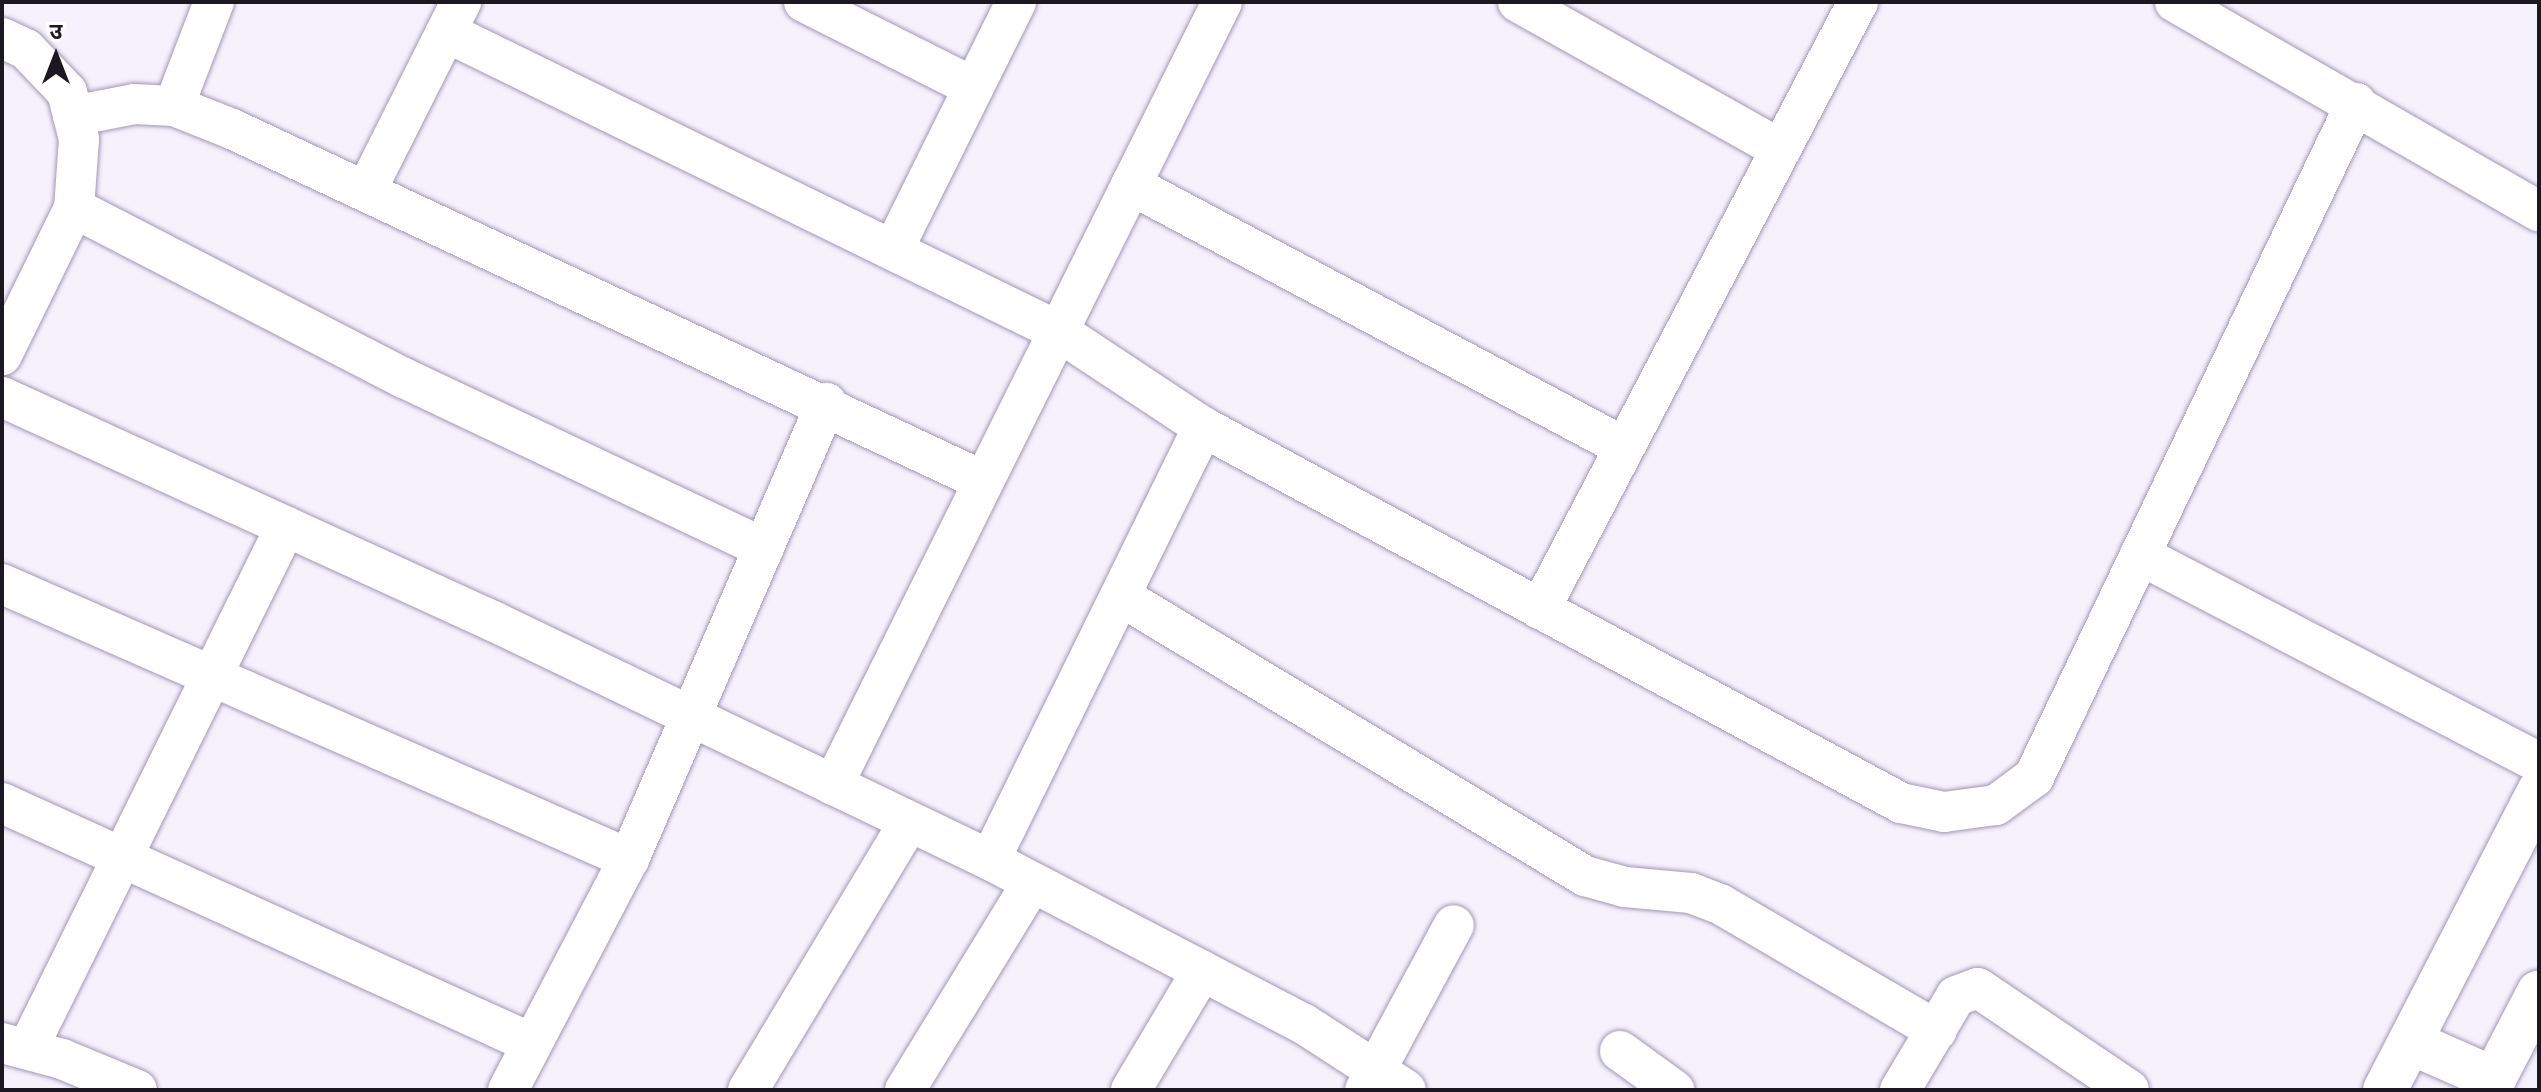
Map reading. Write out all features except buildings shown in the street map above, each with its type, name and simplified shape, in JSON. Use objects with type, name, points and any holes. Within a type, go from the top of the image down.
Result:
[{"type":"main road","points":[[2385,1090],[2539,791]]},
{"type":"main road","points":[[2410,1042],[2491,1084],[2539,992]]},
{"type":"street","points":[[174,106],[214,2]]},
{"type":"street","points":[[804,2],[973,87]]},
{"type":"street","points":[[893,250],[1016,2]]},
{"type":"street","points":[[833,785],[1222,2]]},
{"type":"street","points":[[1518,2],[1778,148]]},
{"type":"street","points":[[1540,609],[1778,148],[1858,2]]},
{"type":"street","points":[[2175,2],[2356,103],[2539,211]]},
{"type":"street","points":[[366,191],[453,17],[893,250],[1058,331],[1203,427],[1901,803],[1944,812],[1996,805],[2034,777],[2356,103]]},
{"type":"street","points":[[2,38],[26,49],[67,92],[79,139],[74,208],[2,355]]},
{"type":"street","points":[[73,116],[134,104],[174,106],[826,403],[983,481]]},
{"type":"street","points":[[1131,185],[1624,447]]},
{"type":"street","points":[[74,208],[404,378],[764,548]]},
{"type":"street","points":[[2,397],[286,526],[990,860],[1202,971],[1383,1083],[1454,925]]},
{"type":"street","points":[[508,1090],[629,859],[826,403]]},
{"type":"street","points":[[990,860],[1203,427]]},
{"type":"street","points":[[137,1090],[15,1046],[121,859],[286,526]]},
{"type":"street","points":[[2140,555],[2539,763]]},
{"type":"street","points":[[2,584],[629,859]]},
{"type":"street","points":[[1122,597],[1585,876],[1625,887],[1691,893],[1720,904],[1937,1031]]},
{"type":"street","points":[[2,803],[531,1043]]},
{"type":"street","points":[[748,1090],[909,822]]},
{"type":"street","points":[[905,1090],[1032,883]]},
{"type":"street","points":[[1131,1090],[1202,971]]},
{"type":"street","points":[[1900,1090],[1956,996],[1978,988],[2129,1090]]},
{"type":"street","points":[[1620,1051],[1674,1090]]}]
